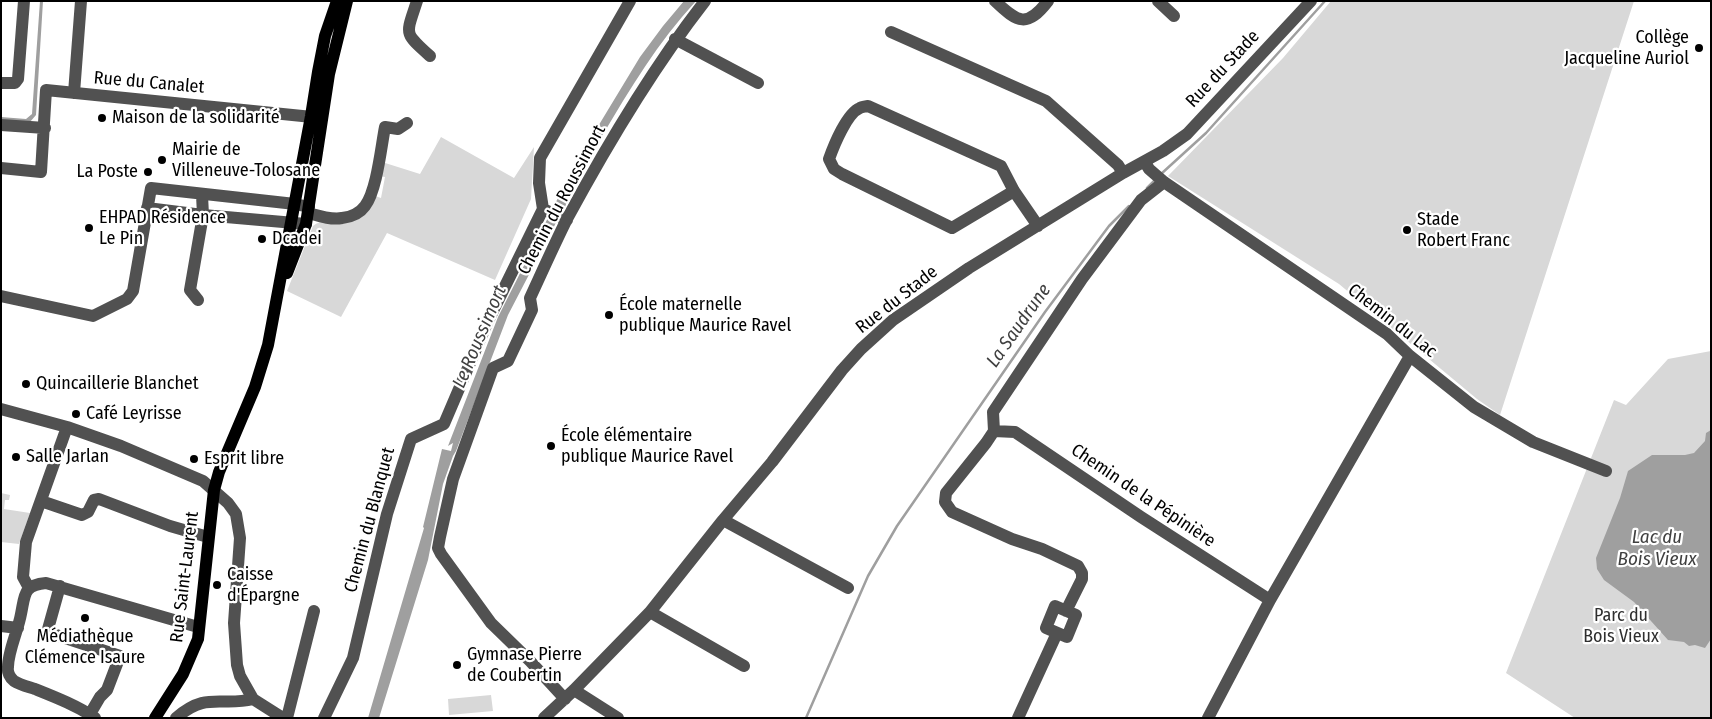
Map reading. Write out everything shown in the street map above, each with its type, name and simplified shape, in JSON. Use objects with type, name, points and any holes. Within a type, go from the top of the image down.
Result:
[{"type":"main road","points":[[275,304],[307,215],[325,36],[337,1]]},
{"type":"main road","points":[[275,304],[295,204],[347,1]]},
{"type":"main road","name":"Rue Saint-Laurent","points":[[156,718],[188,664],[198,639],[214,490],[219,472],[255,387],[268,345],[275,304]]},
{"type":"street","points":[[1,82],[15,82],[18,79],[24,1]]},
{"type":"street","points":[[74,93],[81,1]]},
{"type":"street","points":[[417,1],[408,33],[410,38],[430,56]]},
{"type":"street","points":[[567,220],[543,209],[539,183],[540,158],[630,1]]},
{"type":"street","name":"Chemin du Roussimort","points":[[618,718],[570,695],[530,661],[491,623],[438,548],[453,479],[493,368],[508,361],[532,310],[530,298],[567,220],[644,86],[675,39],[704,1]]},
{"type":"street","points":[[995,1],[1010,16],[1022,19],[1036,16],[1048,1]]},
{"type":"street","points":[[1158,1],[1174,16]]},
{"type":"street","name":"Rue du Stade","points":[[544,718],[570,695],[650,612],[772,462],[842,370],[893,320],[969,268],[1123,173],[1147,165],[1175,144],[1187,134],[1311,1]]},
{"type":"street","points":[[891,32],[1046,101],[1118,165],[1123,173]]},
{"type":"street","points":[[675,39],[758,83]]},
{"type":"street","name":"Rue du Canalet","points":[[1,168],[41,172],[46,90],[316,117]]},
{"type":"street","points":[[1014,191],[952,228],[842,174],[834,168],[830,159],[833,146],[854,112],[868,106],[1001,166],[1014,191],[1038,226]]},
{"type":"street","points":[[147,208],[291,223],[307,215],[342,218],[360,212],[371,194],[385,127],[398,129],[407,123]]},
{"type":"street","points":[[1,125],[45,128]]},
{"type":"street","name":"Chemin du Lac","points":[[1147,165],[1162,180],[1387,334],[1410,356],[1474,407],[1533,442],[1606,471]]},
{"type":"street","points":[[1018,718],[1056,636],[1067,637],[1076,615],[1066,611],[1082,578],[1082,573],[1078,566],[1042,549],[1012,539],[952,512],[945,502],[946,493],[986,443],[994,430],[993,412],[1077,286],[1141,200],[1162,180]]},
{"type":"street","points":[[1,296],[93,316],[127,299],[133,291],[151,188],[295,204],[307,215]]},
{"type":"street","points":[[198,300],[190,290],[202,215],[202,195]]},
{"type":"street","name":"Chemin du Blanquet","points":[[324,718],[353,658],[387,514],[411,439],[444,424],[488,321],[543,209]]},
{"type":"street","points":[[1208,718],[1270,600],[1410,356]]},
{"type":"street","points":[[1,409],[67,427],[121,446],[203,481],[228,503],[236,514],[238,521],[240,552],[234,623],[237,665],[243,683],[253,699],[283,718]]},
{"type":"street","points":[[29,588],[23,577],[26,542],[67,427]]},
{"type":"street","name":"Chemin de la Pépinière","points":[[994,430],[1015,432],[1141,517],[1270,600]]},
{"type":"street","points":[[41,501],[82,515],[88,512],[94,500],[99,498],[170,526],[208,537]]},
{"type":"street","points":[[723,520],[848,588]]},
{"type":"street","points":[[60,586],[48,630],[50,633],[120,656],[107,690],[100,697],[92,716],[14,681],[10,677],[7,669],[25,593],[29,588],[36,584],[46,583],[60,586],[198,627]]},
{"type":"street","points":[[287,718],[314,611]]},
{"type":"street","points":[[650,612],[744,666]]},
{"type":"street","points":[[1,626],[18,628]]},
{"type":"street","points":[[176,718],[194,705],[204,702],[216,700],[245,701],[253,699]]},
{"type":"green space","name":"Stade Robert Franc","points":[[1331,1],[1634,1],[1500,415],[1477,399],[1339,284],[1168,176],[1283,58]]},
{"type":"green space","points":[[441,137],[514,178],[534,147],[531,199],[495,280],[387,233],[341,317],[287,291],[313,226],[323,222],[341,223],[375,196],[381,198],[385,177],[379,176],[382,162],[420,174]]},
{"type":"green space","name":"Parc du Bois Vieux","points":[[1711,351],[1711,718],[1575,718],[1506,673],[1614,400],[1626,405],[1668,359]]},
{"type":"green space","points":[[1,493],[10,495],[9,500],[5,500],[4,509],[30,513],[19,544],[1,542]]},
{"type":"green space","points":[[491,695],[493,711],[449,715],[448,699]]},
{"type":"water","points":[[40,1],[43,1],[36,115],[30,122],[1,120],[1,117],[26,119],[32,114]]},
{"type":"water","points":[[684,1],[696,1],[645,66],[582,171],[565,207],[560,205],[557,211],[561,213],[508,315],[443,484],[428,560],[379,718],[368,718],[424,528],[442,449],[451,451],[453,443],[448,446],[498,317],[565,184],[594,133],[640,57]]},
{"type":"water","name":"Lac du Bois Vieux","points":[[1711,430],[1711,639],[1705,648],[1668,640],[1634,602],[1604,580],[1597,569],[1596,558],[1620,498],[1628,471],[1652,455],[1685,455],[1694,453],[1705,441],[1706,433]]},
{"type":"waterway","name":"La Saudrune","points":[[1161,174],[1206,133],[1325,1]]},
{"type":"waterway","name":"La Saudrune","points":[[1147,188],[1156,179]]},
{"type":"waterway","name":"La Saudrune","points":[[806,718],[868,576],[897,526],[1045,312],[1109,226],[1129,206]]},
{"type":"place","name":"Collège Jacqueline Auriol","points":[[1699,48]]},
{"type":"place","name":"Maison de la solidarité","points":[[102,118]]},
{"type":"place","name":"Mairie de Villeneuve-Tolosane","points":[[162,160]]},
{"type":"place","name":"La Poste","points":[[148,172]]},
{"type":"place","name":"EHPAD Résidence Le Pin","points":[[89,228]]},
{"type":"place","name":"Stade Robert Franc","points":[[1407,230]]},
{"type":"place","name":"Dcadei","points":[[262,239]]},
{"type":"place","name":"École maternelle publique Maurice Ravel","points":[[609,315]]},
{"type":"place","name":"Quincaillerie Blanchet","points":[[26,384]]},
{"type":"place","name":"Café Leyrisse","points":[[76,414]]},
{"type":"place","name":"École élémentaire publique Maurice Ravel","points":[[551,446]]},
{"type":"place","name":"Salle Jarlan","points":[[16,457]]},
{"type":"place","name":"Esprit libre","points":[[194,459]]},
{"type":"place","name":"Caisse d'Épargne","points":[[217,585]]},
{"type":"place","name":"Médiathèque Clémence Isaure","points":[[85,618]]},
{"type":"place","name":"Gymnase Pierre de Coubertin","points":[[457,665]]},
{"type":"water label","name":"Le Roussimort","points":[[480,337]]}]
